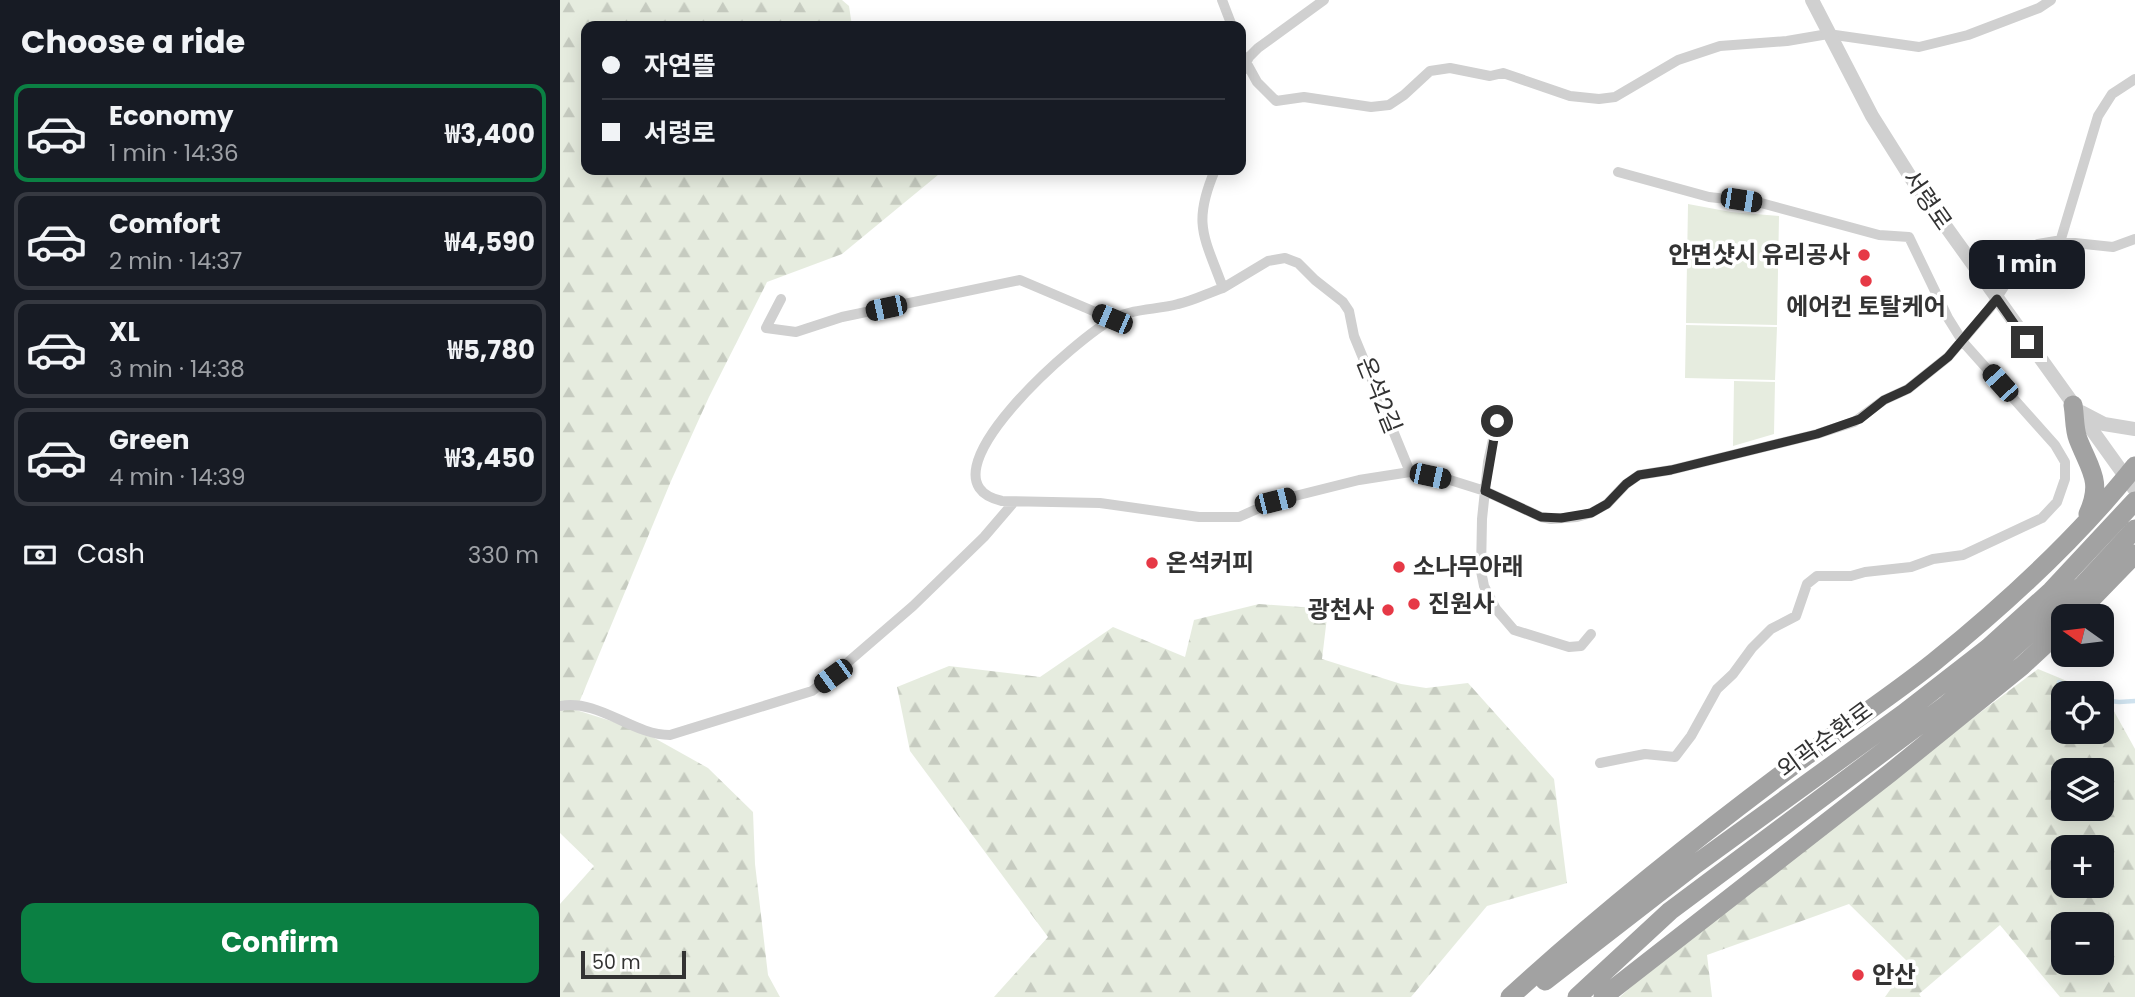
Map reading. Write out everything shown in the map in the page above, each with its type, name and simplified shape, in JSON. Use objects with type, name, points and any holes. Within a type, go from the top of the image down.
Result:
[{"type":"highway","points":[[2073,405],[2077,438],[2093,473],[2096,488],[2082,526]]},
{"type":"highway","points":[[1510,997],[1593,922],[1686,847],[1933,663],[2040,571],[2132,478]]},
{"type":"highway","name":"외곽순환로","points":[[1525,997],[1696,864],[1903,714],[1975,669],[2135,501]]},
{"type":"highway","name":"외곽순환로","points":[[1577,997],[1670,911],[1975,669],[2056,611],[2135,529]]},
{"type":"highway","points":[[2086,604],[2135,554]]},
{"type":"highway","points":[[1602,997],[1890,773],[2022,666],[2051,639]]},
{"type":"street","points":[[1222,0],[1230,21]]},
{"type":"street","points":[[1246,55],[1324,0]]},
{"type":"street","name":"서령로","points":[[1812,0],[1878,127],[1911,178],[2073,405],[2132,478]]},
{"type":"street","points":[[1246,62],[1257,82],[1276,101],[1304,97],[1371,107],[1389,105],[1430,71],[1450,68],[1490,76],[1503,73],[1570,96],[1599,99],[1615,97],[1678,60],[1720,46],[1787,41],[1828,34],[1919,47],[1968,35],[2039,8],[2051,0]]},
{"type":"street","points":[[2060,242],[2098,116],[2112,94],[2135,79]]},
{"type":"street","points":[[1600,763],[1645,754],[1675,757],[1691,736],[1717,689],[1733,674],[1752,648],[1771,629],[1796,616],[1807,586],[1814,577],[1851,576],[1912,567],[1933,559],[1963,555],[2032,524],[2052,509],[2066,479],[2063,457],[2055,445],[1963,342],[1948,318],[1909,237],[1879,235],[1761,203],[1709,197],[1618,172]]},
{"type":"street","points":[[1213,175],[1204,197],[1201,223],[1223,288],[1177,304],[1134,310],[1112,319],[1073,347],[1032,384],[992,435],[981,452],[975,472],[978,488],[992,498],[1014,502],[1045,500],[1100,503],[1199,517],[1239,517],[1275,501],[1359,480],[1410,472],[1485,491],[1541,517],[1561,518],[1591,513],[1607,504],[1639,475],[1671,470],[1817,434],[1860,419],[1884,400],[1908,389],[1923,378],[1963,342],[1997,299],[2019,262],[2031,248],[2047,242],[2113,247],[2135,239]]},
{"type":"street","name":"온석2길","points":[[1223,288],[1268,261],[1285,258],[1298,263],[1343,302],[1349,311],[1354,336],[1410,472]]},
{"type":"street","points":[[781,299],[766,328],[796,332],[842,317],[1020,280],[1112,319]]},
{"type":"street","points":[[2073,405],[2104,424],[2135,429]]},
{"type":"street","points":[[1497,421],[1485,491],[1481,571],[1484,586],[1496,609],[1514,630],[1569,646],[1581,646],[1591,634]]},
{"type":"street","points":[[560,706],[582,706],[659,735],[670,735],[811,691],[833,676],[913,606],[984,537],[1014,502]]},
{"type":"street","points":[[2108,581],[2112,582],[2135,568]]},
{"type":"green space","points":[[560,0],[842,0],[849,6],[851,21],[581,21],[581,175],[938,175],[842,254],[767,282],[709,397],[671,481],[576,710],[640,730],[708,768],[753,812],[755,864],[768,975],[780,997],[560,997],[560,904],[594,866],[560,833]]},
{"type":"green space","points":[[1688,204],[1731,212],[1779,216],[1777,325],[1686,323]]},
{"type":"green space","points":[[1686,325],[1777,327],[1775,380],[1685,378]]},
{"type":"green space","points":[[1734,381],[1775,382],[1774,434],[1733,446]]},
{"type":"green space","points":[[1259,604],[1328,609],[1322,659],[1401,684],[1426,688],[1468,683],[1554,779],[1567,883],[1487,906],[1411,997],[994,997],[1048,937],[910,751],[897,687],[949,666],[1040,677],[1113,627],[1185,657],[1194,620]]},
{"type":"green space","points":[[2038,669],[2067,681],[2051,681],[2051,744],[2114,744],[2114,711],[2135,749],[2135,997],[2060,997],[2000,925],[1919,994],[1921,997],[1885,997],[1909,963],[1849,904],[1707,955],[1712,997],[1620,997],[1698,925]]},
{"type":"waterway","points":[[2114,701],[2135,701]]},
{"type":"place","name":"안면샷시 유리공사","points":[[1864,255]]},
{"type":"place","name":"에어컨 토탈케어","points":[[1866,281]]},
{"type":"place","name":"온석커피","points":[[1152,563]]},
{"type":"place","name":"소나무아래","points":[[1399,567]]},
{"type":"place","name":"진원사","points":[[1414,604]]},
{"type":"place","name":"광천사","points":[[1388,610]]},
{"type":"place","name":"안산","points":[[1858,975]]},
{"type":"route","points":[[1497,421],[1485,491],[1541,517],[1577,517],[1600,509],[1639,475],[1671,470],[1817,434],[1860,419],[1884,400],[1908,389],[1931,372],[1963,342],[1997,299],[2027,342]]}]
